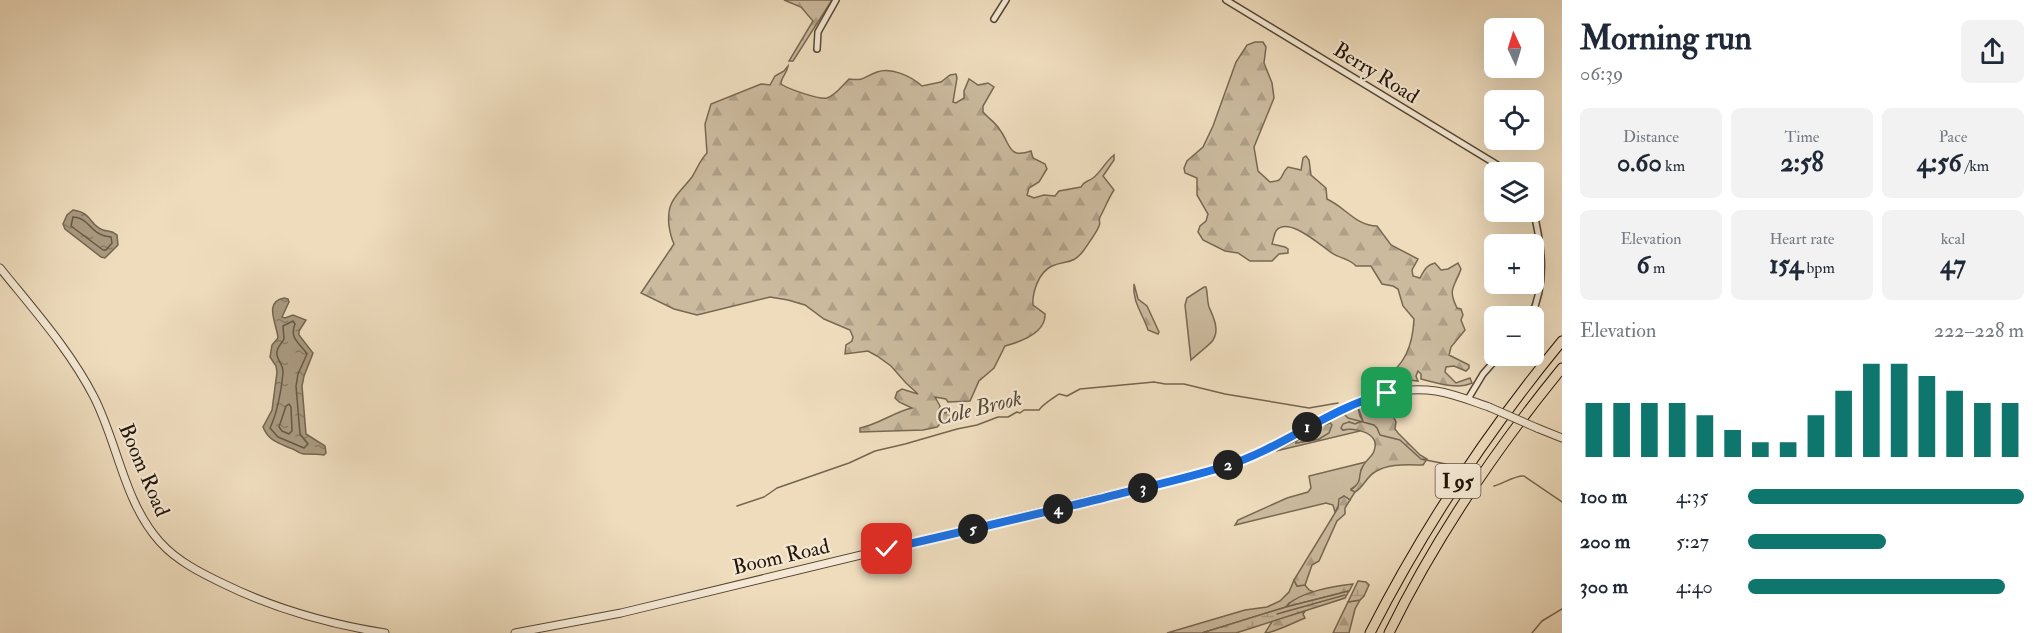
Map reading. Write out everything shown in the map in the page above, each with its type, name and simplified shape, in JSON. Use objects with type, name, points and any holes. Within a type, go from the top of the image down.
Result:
[{"type":"highway","name":"I 95","points":[[1370,633],[1393,587],[1457,482],[1527,383],[1562,341]]},
{"type":"highway","name":"I 95","points":[[1389,633],[1436,547],[1487,468],[1562,368]]},
{"type":"street","points":[[817,49],[818,32],[836,0]]},
{"type":"street","points":[[994,19],[1006,0]]},
{"type":"street","name":"Berry Road","points":[[1226,0],[1386,99],[1494,162]]},
{"type":"street","points":[[1535,222],[1542,275],[1536,306]]},
{"type":"street","name":"Boom Road","points":[[0,268],[61,345],[87,384],[108,429],[135,503],[146,523],[162,544],[194,569],[268,604],[317,619],[385,633]]},
{"type":"street","points":[[1468,399],[1490,366]]},
{"type":"street","name":"Boom Road","points":[[515,633],[621,613],[1204,472],[1248,458],[1342,409],[1387,393],[1429,390],[1468,399],[1562,438]]},
{"type":"green space","points":[[784,0],[832,0],[793,61],[789,61],[813,21],[801,7]]},
{"type":"green space","points":[[1263,42],[1266,47],[1264,63],[1272,83],[1274,98],[1254,147],[1258,171],[1270,182],[1275,181],[1280,179],[1288,167],[1301,170],[1303,158],[1306,156],[1309,160],[1311,175],[1326,188],[1327,199],[1357,220],[1377,226],[1391,245],[1418,259],[1412,270],[1413,276],[1420,278],[1427,267],[1435,263],[1441,270],[1458,263],[1461,269],[1452,292],[1457,308],[1461,309],[1463,315],[1461,320],[1465,330],[1451,347],[1449,355],[1469,365],[1469,368],[1466,371],[1454,366],[1446,367],[1445,372],[1456,383],[1470,378],[1472,383],[1460,386],[1440,384],[1421,379],[1418,371],[1416,376],[1418,381],[1400,379],[1385,381],[1386,376],[1399,365],[1408,351],[1414,319],[1403,306],[1398,289],[1382,284],[1371,266],[1356,266],[1335,255],[1304,233],[1288,227],[1281,227],[1276,231],[1272,244],[1285,247],[1288,253],[1279,254],[1272,261],[1250,261],[1238,253],[1225,251],[1203,240],[1198,232],[1208,214],[1197,195],[1197,178],[1185,173],[1184,168],[1187,161],[1203,147],[1236,62],[1247,45]]},
{"type":"green space","points":[[788,66],[781,84],[804,94],[823,98],[833,95],[849,79],[862,79],[883,71],[901,73],[922,86],[941,82],[950,75],[956,74],[953,102],[956,103],[964,98],[969,79],[978,85],[988,83],[994,87],[983,106],[983,112],[998,127],[1014,152],[1031,151],[1033,158],[1045,164],[1047,169],[1039,182],[1029,188],[1027,195],[1034,198],[1044,195],[1055,196],[1059,191],[1081,187],[1096,176],[1114,155],[1114,160],[1103,176],[1114,190],[1100,217],[1100,225],[1076,258],[1047,269],[1037,283],[1033,305],[1045,314],[1041,326],[1031,336],[1005,346],[994,368],[979,381],[970,401],[948,402],[946,399],[935,397],[940,406],[939,410],[945,413],[955,412],[957,418],[952,422],[942,422],[937,427],[923,430],[860,432],[860,428],[912,408],[895,398],[897,392],[902,389],[918,394],[891,366],[868,351],[845,354],[846,345],[852,341],[853,337],[850,330],[824,319],[805,305],[770,297],[697,315],[674,309],[641,293],[674,244],[669,226],[669,210],[674,198],[692,177],[707,153],[705,124],[711,104],[761,84],[770,85],[775,76]]},
{"type":"green space","points":[[1134,284],[1138,299],[1147,306],[1158,334],[1148,330],[1136,302]]},
{"type":"green space","points":[[1206,287],[1208,305],[1216,332],[1212,342],[1191,360],[1185,305],[1187,298]]},
{"type":"green space","points":[[1385,400],[1396,422],[1395,429],[1420,455],[1427,459],[1423,465],[1398,465],[1380,469],[1355,492],[1351,490],[1358,483],[1364,464],[1373,453],[1374,440],[1366,433],[1341,428],[1343,424],[1349,422],[1355,424],[1363,421],[1358,407]]},
{"type":"green space","points":[[1358,407],[1363,421],[1355,424],[1349,422],[1343,430],[1355,428],[1360,431],[1276,451],[1297,440],[1296,443],[1319,439],[1330,423],[1320,426]]},
{"type":"green space","points":[[1330,423],[1332,425],[1329,433],[1319,439],[1296,443],[1297,440],[1320,426]]},
{"type":"green space","points":[[1366,462],[1361,470],[1359,484],[1351,489],[1355,492],[1350,500],[1344,496],[1335,512],[1333,505],[1326,503],[1235,525],[1238,520],[1287,498],[1308,492],[1311,488],[1309,476]]},
{"type":"green space","points":[[1344,496],[1350,500],[1345,508],[1345,514],[1337,521],[1319,561],[1312,565],[1305,585],[1297,586],[1294,580],[1338,508],[1339,499]]},
{"type":"green space","points":[[1294,580],[1297,586],[1305,585],[1314,592],[1289,603],[1286,607],[1202,633],[1167,633],[1245,610],[1267,607],[1280,601],[1289,592]]},
{"type":"green space","points":[[1358,581],[1369,585],[1364,596],[1360,600],[1348,602]]},
{"type":"green space","points":[[1353,584],[1349,591],[1286,607],[1307,594]]},
{"type":"green space","points":[[1349,591],[1345,598],[1236,633],[1202,633],[1286,607]]},
{"type":"green space","points":[[1360,600],[1355,609],[1349,633],[1333,633],[1348,602]]},
{"type":"green space","points":[[1305,611],[1303,614],[1305,618],[1265,633],[1273,620]]},
{"type":"water","points":[[73,210],[88,216],[99,228],[117,235],[118,245],[105,258],[65,229],[63,224],[67,215]]},
{"type":"water","points":[[284,298],[289,302],[282,317],[293,315],[306,320],[299,335],[313,353],[302,386],[306,434],[325,446],[324,455],[300,453],[274,440],[263,427],[272,410],[277,372],[270,357],[272,345],[278,338],[273,309],[278,300]]},
{"type":"waterway","name":"Cole Brook","points":[[737,506],[764,497],[777,488],[849,463],[875,451],[977,425],[998,417],[1008,417],[1024,410],[1039,410],[1059,394],[1067,396],[1080,389],[1154,382],[1184,384],[1225,394],[1309,408],[1338,403]]},
{"type":"waterway","name":"Cole Brook","points":[[1345,415],[1348,418],[1374,425],[1380,435],[1400,440],[1421,459],[1446,464]]},
{"type":"waterway","name":"Cole Brook","points":[[1494,486],[1524,476],[1562,502]]},
{"type":"waterway","points":[[1277,614],[1345,595]]},
{"type":"waterway","points":[[1532,633],[1542,621],[1562,609]]},
{"type":"route","points":[[887,549],[1226,466],[1269,448],[1342,409],[1387,393]]}]
